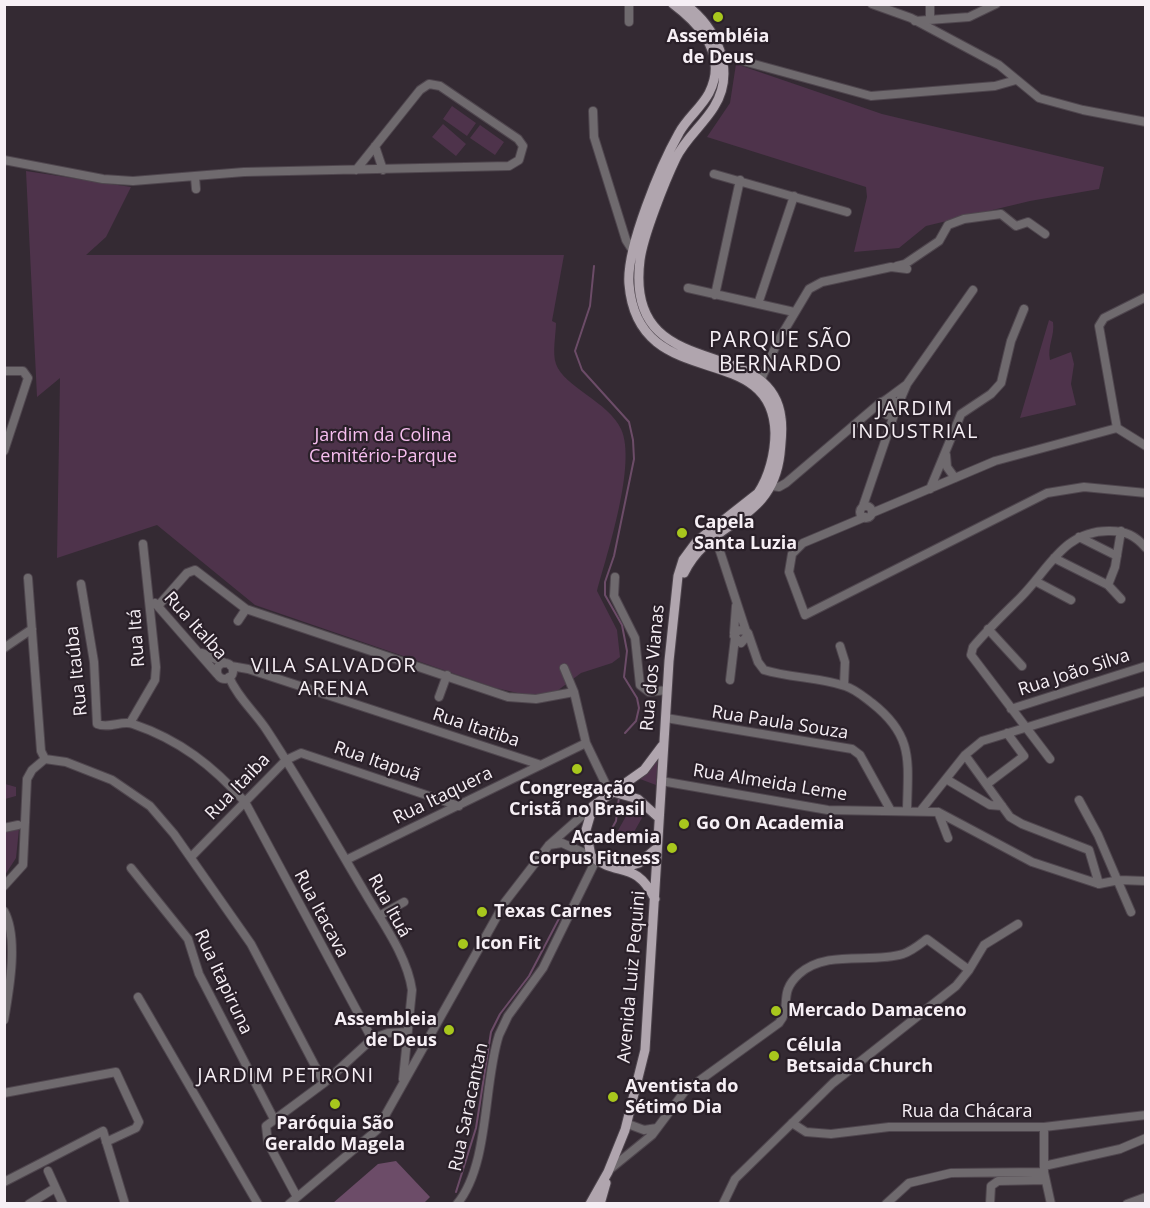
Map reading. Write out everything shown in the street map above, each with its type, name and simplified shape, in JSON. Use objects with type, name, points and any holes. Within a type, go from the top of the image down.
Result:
[{"type":"main road","points":[[673,4],[713,40]]},
{"type":"main road","points":[[685,4],[703,19],[721,55],[722,78],[718,101],[677,157],[642,249],[638,281],[640,295],[652,324],[665,339],[745,371],[759,384]]},
{"type":"main road","name":"Rua dos Vianas","points":[[593,806],[649,765],[663,744],[676,585],[695,554],[714,533],[760,503],[779,464],[781,417],[772,391],[759,384],[674,354],[653,340],[643,327],[632,303],[629,283],[633,251],[652,195],[677,136],[710,91],[714,63],[713,40]]},
{"type":"main road","name":"Avenida Luiz Pequini","points":[[600,1203],[609,1171],[628,1124],[645,1050],[663,744]]},
{"type":"main road","points":[[611,792],[638,799],[659,818]]},
{"type":"main road","points":[[593,806],[586,832],[593,858],[613,867],[622,868],[639,863],[657,848]]},
{"type":"main road","points":[[622,868],[646,883],[655,900]]},
{"type":"main road","name":"Avenida Luiz Pequini","points":[[590,1203],[609,1171]]},
{"type":"street","points":[[629,4],[629,22]]},
{"type":"street","points":[[872,4],[915,21],[999,65],[1028,92],[1050,103],[1146,122]]},
{"type":"street","points":[[930,4],[930,18]]},
{"type":"street","points":[[915,21],[930,18],[969,17],[996,4]]},
{"type":"street","points":[[721,55],[871,96],[995,86],[1016,80]]},
{"type":"street","points":[[4,160],[117,180],[255,172],[383,170],[509,165],[519,160],[523,146],[518,139],[434,84],[420,90],[356,170]]},
{"type":"street","points":[[593,111],[594,137],[626,240],[633,251]]},
{"type":"street","points":[[375,146],[383,170]]},
{"type":"street","points":[[714,174],[848,212]]},
{"type":"street","points":[[195,177],[196,189]]},
{"type":"street","points":[[716,295],[740,180]]},
{"type":"street","points":[[758,304],[794,196]]},
{"type":"street","points":[[759,384],[794,312],[804,295],[815,285],[905,264],[939,241],[948,225],[964,219],[1001,214],[1016,226],[1028,222],[1045,234]]},
{"type":"street","points":[[892,267],[907,269]]},
{"type":"street","points":[[688,288],[794,312]]},
{"type":"street","points":[[869,515],[869,506],[863,506],[896,409],[907,384],[973,290]]},
{"type":"street","points":[[1117,428],[1099,326],[1104,318],[1146,297]]},
{"type":"street","points":[[930,489],[961,414],[991,394],[1000,383],[1011,341],[1024,309]]},
{"type":"street","points":[[4,371],[23,371],[28,382],[4,451]]},
{"type":"street","points":[[768,485],[786,483],[862,418],[907,384]]},
{"type":"street","points":[[885,400],[893,400],[896,409]]},
{"type":"street","points":[[885,400],[883,413],[886,438]]},
{"type":"street","points":[[862,418],[896,409]]},
{"type":"street","points":[[1146,446],[1117,428],[1014,455],[803,543],[792,554],[788,565],[805,615],[1047,493],[1084,487],[1146,493]]},
{"type":"street","points":[[946,450],[948,467],[955,478]]},
{"type":"street","points":[[1050,759],[1023,728],[971,655],[973,647],[1054,558],[1078,537],[1095,531],[1120,531],[1134,536],[1146,548]]},
{"type":"street","points":[[1108,585],[1117,556],[1120,531]]},
{"type":"street","points":[[714,533],[747,633],[758,662],[764,670],[843,685],[879,709],[902,734],[908,765],[907,810]]},
{"type":"street","points":[[1078,537],[1117,556]]},
{"type":"street","name":"Rua Itá","points":[[130,723],[155,680],[154,624],[143,544]]},
{"type":"street","points":[[1054,558],[1108,585],[1121,599]]},
{"type":"street","points":[[158,606],[187,573],[195,570],[246,609],[518,699],[536,699],[574,692]]},
{"type":"street","points":[[615,577],[614,596],[635,638],[640,685],[649,692],[667,690]]},
{"type":"street","points":[[28,578],[41,752],[45,759]]},
{"type":"street","points":[[1035,581],[1071,600]]},
{"type":"street","name":"Rua Itaúba","points":[[81,584],[94,662],[96,721],[100,726],[130,723],[174,740],[219,773],[245,802]]},
{"type":"street","name":"Rua Italba","points":[[149,598],[223,676]]},
{"type":"street","points":[[730,680],[736,602]]},
{"type":"street","points":[[238,621],[246,609]]},
{"type":"street","points":[[154,624],[170,620]]},
{"type":"street","points":[[988,628],[1022,666]]},
{"type":"street","points":[[4,648],[32,629]]},
{"type":"street","points":[[734,636],[741,643],[747,633]]},
{"type":"street","points":[[840,646],[845,662],[843,685]]},
{"type":"street","name":"Rua Itatiba","points":[[200,653],[541,765]]},
{"type":"street","points":[[228,664],[232,671],[223,676],[218,666],[228,664]]},
{"type":"street","name":"Rua João Silva","points":[[1011,709],[1146,666]]},
{"type":"street","points":[[564,668],[574,692],[585,743],[611,792]]},
{"type":"street","points":[[439,697],[447,675]]},
{"type":"street","name":"Rua Itaiba","points":[[192,856],[286,760],[260,720],[223,676]]},
{"type":"street","points":[[922,809],[965,755],[982,741],[1146,691]]},
{"type":"street","name":"Rua Paula Souza","points":[[666,718],[852,749],[860,755],[891,811]]},
{"type":"street","points":[[987,784],[1024,756],[1009,732]]},
{"type":"street","name":"Rua Itaquera","points":[[346,860],[585,743]]},
{"type":"street","name":"Rua Itapuã","points":[[286,760],[308,754],[459,806]]},
{"type":"street","points":[[965,755],[1011,817],[1022,824],[1087,848],[1102,883]]},
{"type":"street","points":[[4,886],[23,865],[27,779],[32,770],[45,759],[66,762],[112,780],[150,806],[192,856],[251,944],[324,1083]]},
{"type":"street","name":"Rua Ituá","points":[[286,760],[379,916],[410,976],[412,990],[406,1032],[403,1083]]},
{"type":"street","points":[[946,779],[990,805],[1002,806]]},
{"type":"street","name":"Rua Almeida Leme","points":[[661,781],[828,810],[922,809],[938,812],[1016,856],[1102,883],[1146,881]]},
{"type":"street","points":[[1079,800],[1131,912]]},
{"type":"street","name":"Rua Itacava","points":[[245,802],[372,1039]]},
{"type":"street","name":"Rua dos Vianas","points":[[289,1203],[370,1138],[384,1120],[505,902],[549,845],[593,806]]},
{"type":"street","points":[[938,812],[948,838]]},
{"type":"street","points":[[4,828],[18,825]]},
{"type":"street","points":[[549,845],[562,843],[593,858]]},
{"type":"street","name":"Rua Saracantan","points":[[457,1203],[466,1190],[476,1160],[499,1035],[508,1016],[543,968],[593,858]]},
{"type":"street","name":"Rua Itapiruna","points":[[131,868],[188,939],[199,974],[274,1119]]},
{"type":"street","points":[[379,916],[404,902]]},
{"type":"street","points":[[4,911],[11,929],[4,1020]]},
{"type":"street","points":[[723,1203],[735,1179],[833,1083],[942,997],[969,970],[989,940],[1018,924]]},
{"type":"street","points":[[609,1171],[658,1127],[685,1091],[779,1023],[785,1014],[785,992],[807,968],[818,963],[902,954],[927,939],[969,970]]},
{"type":"street","points":[[138,997],[258,1203]]},
{"type":"street","points":[[297,1197],[265,1135],[266,1126],[324,1083],[372,1039],[406,1032]]},
{"type":"street","points":[[4,1093],[117,1073],[138,1119],[136,1128],[106,1142]]},
{"type":"street","name":"Rua da Chácara","points":[[792,1123],[806,1132],[823,1134],[889,1127],[1044,1127],[1146,1115]]},
{"type":"street","points":[[628,1124],[649,1130],[658,1127]]},
{"type":"street","points":[[1044,1127],[1044,1173],[1051,1203]]},
{"type":"street","points":[[635,1150],[641,1139],[638,1128]]},
{"type":"street","points":[[4,1182],[103,1131],[125,1203]]},
{"type":"street","points":[[990,1203],[991,1186],[998,1181],[1044,1173],[1120,1149],[1146,1138]]},
{"type":"street","points":[[619,1146],[627,1151],[635,1150]]},
{"type":"street","points":[[48,1171],[63,1203]]},
{"type":"street","points":[[886,1203],[909,1183],[941,1175],[1044,1173]]},
{"type":"street","points":[[29,1203],[55,1188]]},
{"type":"street","points":[[1129,1203],[1146,1197]]},
{"type":"green space","points":[[736,64],[882,114],[1104,167],[1099,189],[1030,201],[926,226],[899,248],[854,252],[867,197],[866,187],[707,137],[730,103]]},
{"type":"green space","points":[[452,106],[476,123],[467,136],[443,119]]},
{"type":"green space","points":[[443,124],[466,144],[456,156],[432,137]]},
{"type":"green space","points":[[480,125],[504,142],[495,155],[470,138]]},
{"type":"green space","name":"Jardim da Colina Cemitério-Parque","points":[[26,171],[131,187],[106,237],[86,255],[564,255],[552,321],[556,323],[554,349],[556,364],[568,380],[615,419],[621,429],[625,444],[619,509],[597,591],[617,630],[620,657],[612,663],[581,673],[553,694],[522,694],[496,688],[255,605],[157,525],[57,558],[60,378],[37,397]]},
{"type":"green space","points":[[1049,320],[1053,322],[1050,360],[1071,352],[1074,364],[1071,384],[1076,405],[1020,418]]},
{"type":"green space","points":[[658,758],[656,785],[640,779]]},
{"type":"green space","points":[[5,784],[16,787],[16,796],[5,799]]},
{"type":"green space","points":[[630,809],[643,816],[629,841],[616,834]]},
{"type":"green space","points":[[19,829],[16,858],[5,875],[5,832]]},
{"type":"shaded area","points":[[396,1161],[430,1197],[424,1203],[333,1203],[378,1164]]},
{"type":"waterway","points":[[594,266],[590,306],[575,351],[582,370],[629,422],[633,440],[634,459],[614,556],[605,582],[605,595],[622,625],[627,651],[624,677],[637,698],[639,708],[636,721],[625,733]]},
{"type":"waterway","points":[[605,841],[616,821],[619,797]]},
{"type":"waterway","points":[[456,1192],[476,1128],[491,1032],[500,1014],[529,976],[564,909]]},
{"type":"place","name":"Assembléia de Deus","points":[[718,17]]},
{"type":"place","name":"Capela Santa Luzia","points":[[682,533]]},
{"type":"place","name":"Congregação Cristã no Brasil","points":[[577,769]]},
{"type":"place","name":"Go On Academia","points":[[684,824]]},
{"type":"place","name":"Academia Corpus Fitness","points":[[672,848]]},
{"type":"place","name":"Texas Carnes","points":[[482,912]]},
{"type":"place","name":"Icon Fit","points":[[463,944]]},
{"type":"place","name":"Mercado Damaceno","points":[[776,1011]]},
{"type":"place","name":"Assembleia de Deus","points":[[449,1030]]},
{"type":"place","name":"Célula Betsaida Church","points":[[774,1056]]},
{"type":"place","name":"Aventista do Sétimo Dia","points":[[613,1097]]},
{"type":"place","name":"Paróquia São Geraldo Magela","points":[[335,1104]]},
{"type":"district","name":"PARQUE SÃO BERNARDO","points":[[781,353]]},
{"type":"district","name":"JARDIM INDUSTRIAL","points":[[915,420]]},
{"type":"district","name":"VILA SALVADOR ARENA","points":[[334,678]]},
{"type":"district","name":"JARDIM PETRONI","points":[[286,1076]]}]
